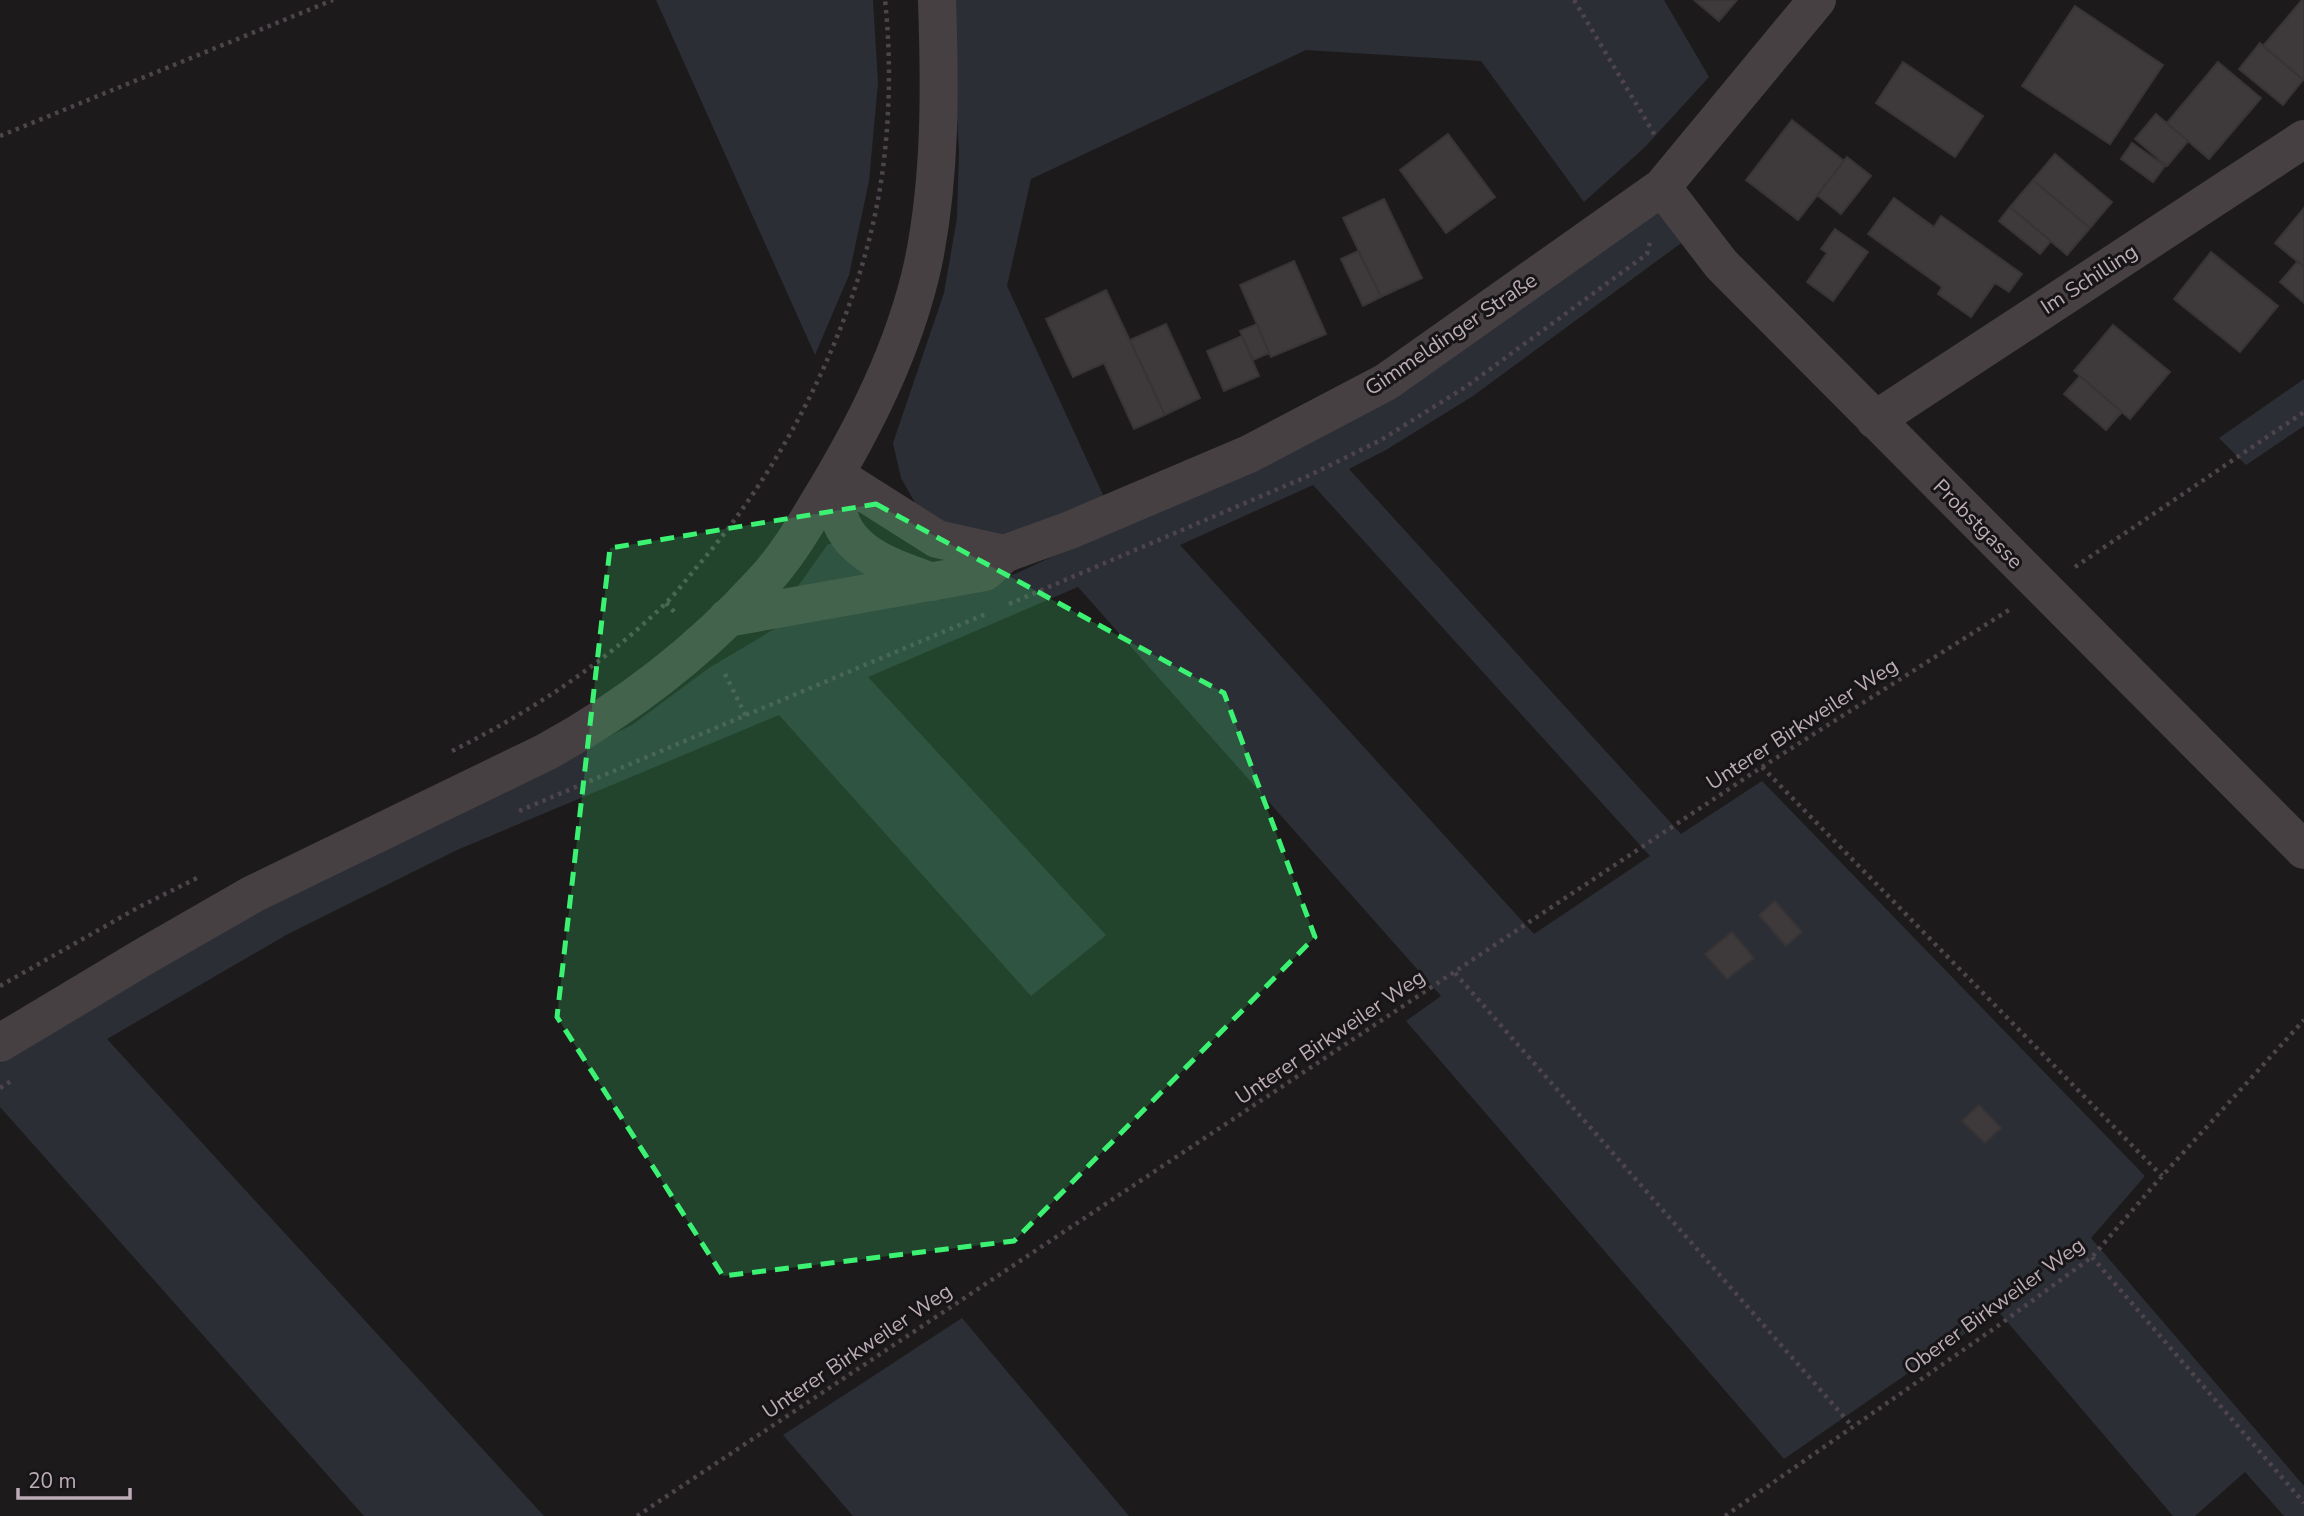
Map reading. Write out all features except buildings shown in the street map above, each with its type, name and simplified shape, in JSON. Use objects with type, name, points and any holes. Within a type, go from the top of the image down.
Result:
[{"type":"street","points":[[0,1043],[253,894],[547,752],[587,730],[631,699],[727,618],[764,581],[797,538],[836,475],[885,379],[904,328],[922,265],[936,177],[939,67],[937,0]]},
{"type":"street","name":"Gimmeldinger Straße","points":[[727,618],[985,572],[1004,554],[1070,530],[1249,454],[1386,382],[1669,179],[1817,0]]},
{"type":"street","name":"Im Schilling","points":[[1875,420],[2304,139]]},
{"type":"street","name":"Probstgasse","points":[[1669,179],[1721,264],[2304,850]]},
{"type":"street","points":[[836,475],[937,539],[1004,554]]},
{"type":"street","name":"Gimmeldinger Straße","points":[[836,475],[841,522],[850,538],[863,550],[898,570],[933,582]]},
{"type":"path","points":[[0,136],[332,0]]},
{"type":"path","points":[[443,756],[548,698],[604,657],[666,603],[730,529],[773,464],[823,369],[851,296],[871,231],[883,158],[889,96],[885,0]]},
{"type":"path","points":[[516,813],[1306,477],[1381,440],[1467,386],[1647,254],[1669,179],[1574,0]]},
{"type":"path","name":"Unterer Birkweiler Weg","points":[[637,1516],[1762,767],[2042,589],[2304,412]]},
{"type":"path","points":[[1762,767],[2162,1176]]},
{"type":"path","points":[[0,986],[139,907],[200,877]]},
{"type":"path","points":[[1455,973],[1852,1426]]},
{"type":"path","name":"Oberer Birkweiler Weg","points":[[1725,1516],[2092,1257],[2304,1020]]},
{"type":"path","points":[[0,1088],[12,1081]]},
{"type":"path","points":[[2092,1257],[2304,1503]]},
{"type":"highlighted area","points":[[876,504],[1224,693],[1315,937],[1014,1241],[723,1276],[557,1017],[610,548]]},
{"type":"shaded area","points":[[656,0],[873,0],[878,83],[869,181],[849,275],[815,355]]},
{"type":"shaded area","points":[[950,0],[1664,0],[1709,77],[1645,147],[1584,202],[1481,61],[1306,50],[1031,179],[1007,286],[1104,497],[1010,537],[959,535],[922,515],[901,478],[893,443],[944,293],[957,218],[959,151]]},
{"type":"shaded area","points":[[1660,208],[1684,241],[1473,396],[1386,450],[1349,469],[1681,834],[1762,781],[2145,1176],[2091,1238],[2304,1486],[2304,1516],[2284,1516],[2245,1472],[2195,1516],[2173,1516],[1998,1311],[1784,1459],[1406,1021],[1441,996],[1078,587],[868,677],[1106,935],[1031,996],[779,715],[457,850],[288,934],[107,1039],[544,1516],[364,1516],[0,1107],[0,1063],[85,1008],[290,894],[632,725],[709,668],[786,622],[908,601],[1015,574],[1116,527]],"holes":[[[1313,485],[1650,856],[1534,934],[1180,545]]]},
{"type":"shaded area","points":[[2304,379],[2304,426],[2246,465],[2219,438]]},
{"type":"shaded area","points":[[828,544],[832,544],[867,575],[796,589]]},
{"type":"shaded area","points":[[962,1318],[1129,1516],[853,1516],[783,1435]]}]
